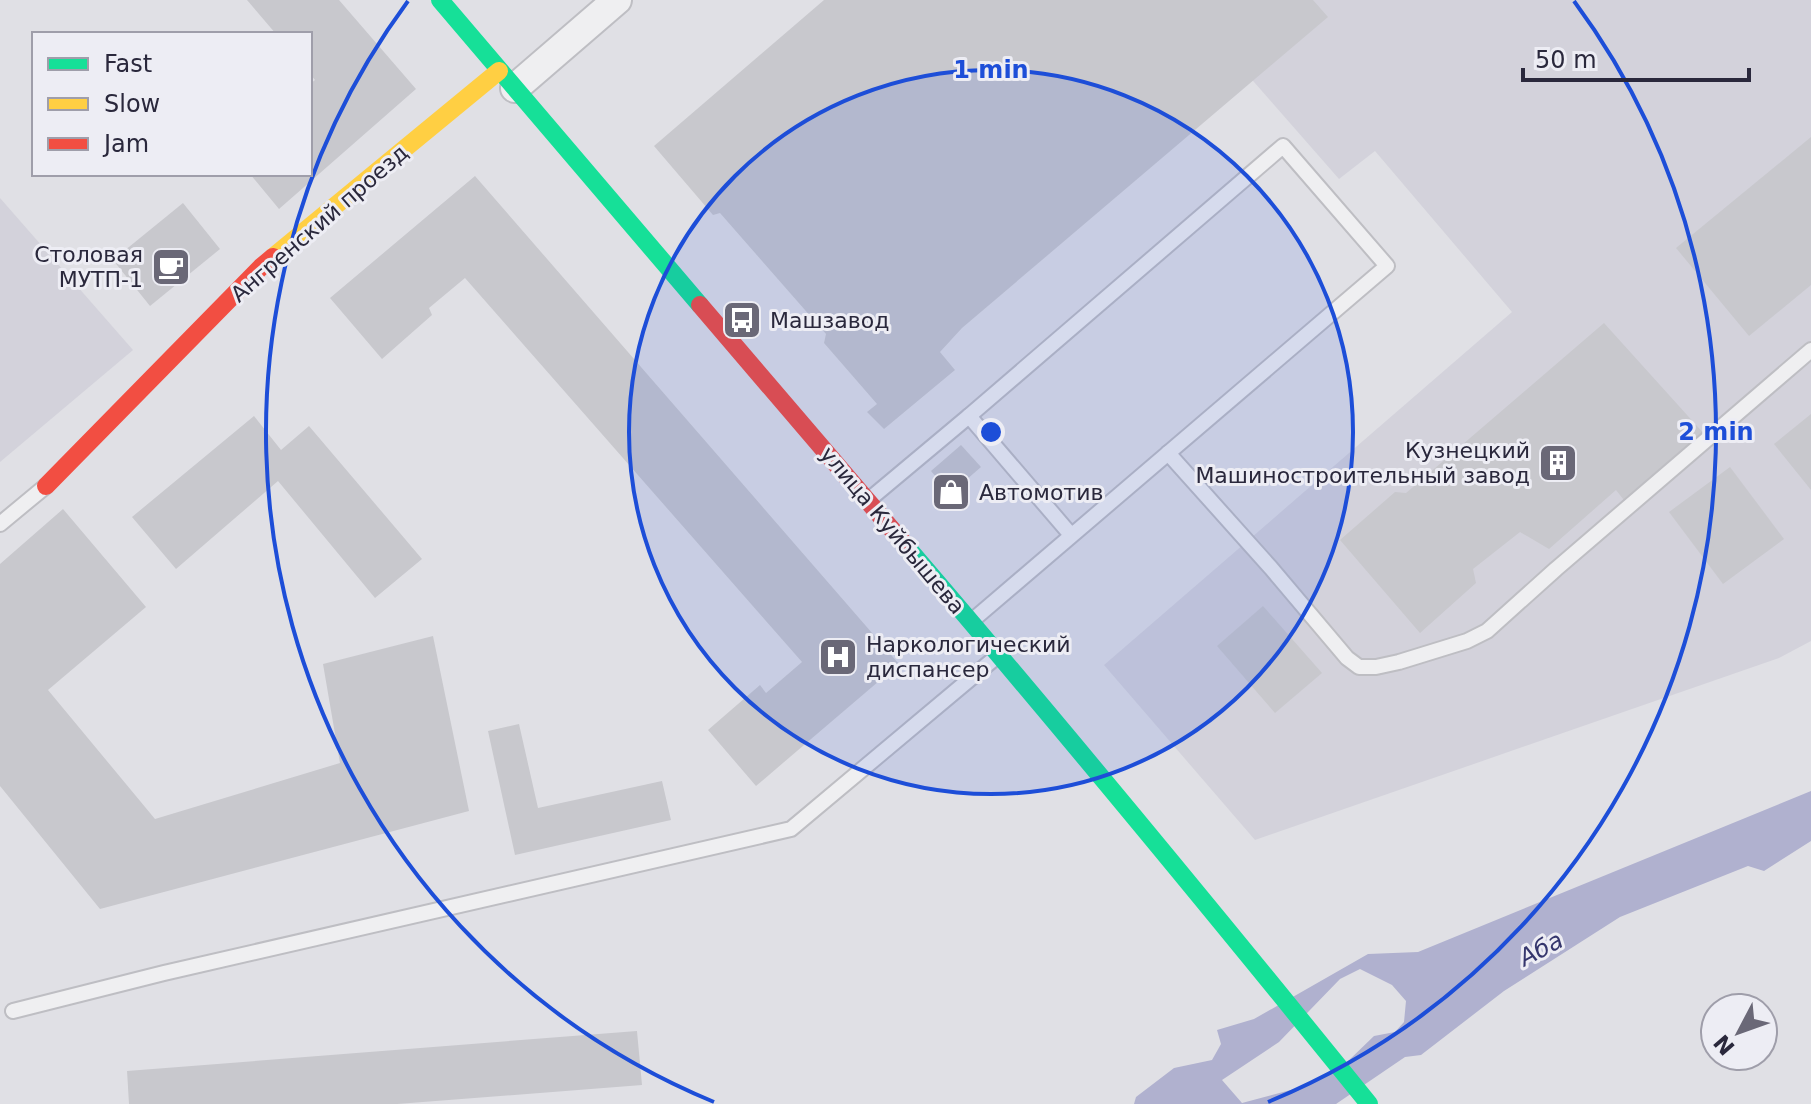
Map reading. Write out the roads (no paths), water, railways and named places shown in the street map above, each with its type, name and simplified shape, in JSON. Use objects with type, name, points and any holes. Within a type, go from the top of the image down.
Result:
[{"type":"main road","name":"улица Куйбышева","points":[[440,0],[999,655],[1211,908],[1369,1104]]},
{"type":"main road","name":"Ангренский проезд","points":[[46,486],[261,267],[507,79]]},
{"type":"street","points":[[507,79],[617,0]]},
{"type":"lane","points":[[868,501],[1283,146],[1387,266],[971,622]]},
{"type":"lane","points":[[1168,453],[1347,658],[1359,667],[1376,667],[1467,641],[1487,631],[1811,350]]},
{"type":"lane","points":[[969,416],[1071,535]]},
{"type":"lane","points":[[0,524],[46,486]]},
{"type":"lane","points":[[13,1011],[164,973],[791,829],[999,655]]},
{"type":"water","name":"Аба","points":[[1811,791],[1811,841],[1764,871],[1748,866],[1620,917],[1504,991],[1421,1055],[1405,1057],[1336,1104],[1134,1104],[1136,1097],[1174,1068],[1212,1060],[1221,1044],[1217,1030],[1254,1019],[1368,954],[1418,952]],"holes":[[[1360,969],[1392,985],[1406,1001],[1404,1022],[1395,1032],[1374,1036],[1346,1063],[1302,1087],[1242,1103],[1222,1080],[1279,1042],[1340,979]]]},
{"type":"place","name":"Столовая МУТП-1","points":[[171,267]]},
{"type":"place","name":"Машзавод","points":[[742,320]]},
{"type":"place","name":"Кузнецкий Машиностроительный завод","points":[[1558,463]]},
{"type":"place","name":"Автомотив","points":[[951,492]]},
{"type":"place","name":"Наркологический диспансер","points":[[838,657]]}]
